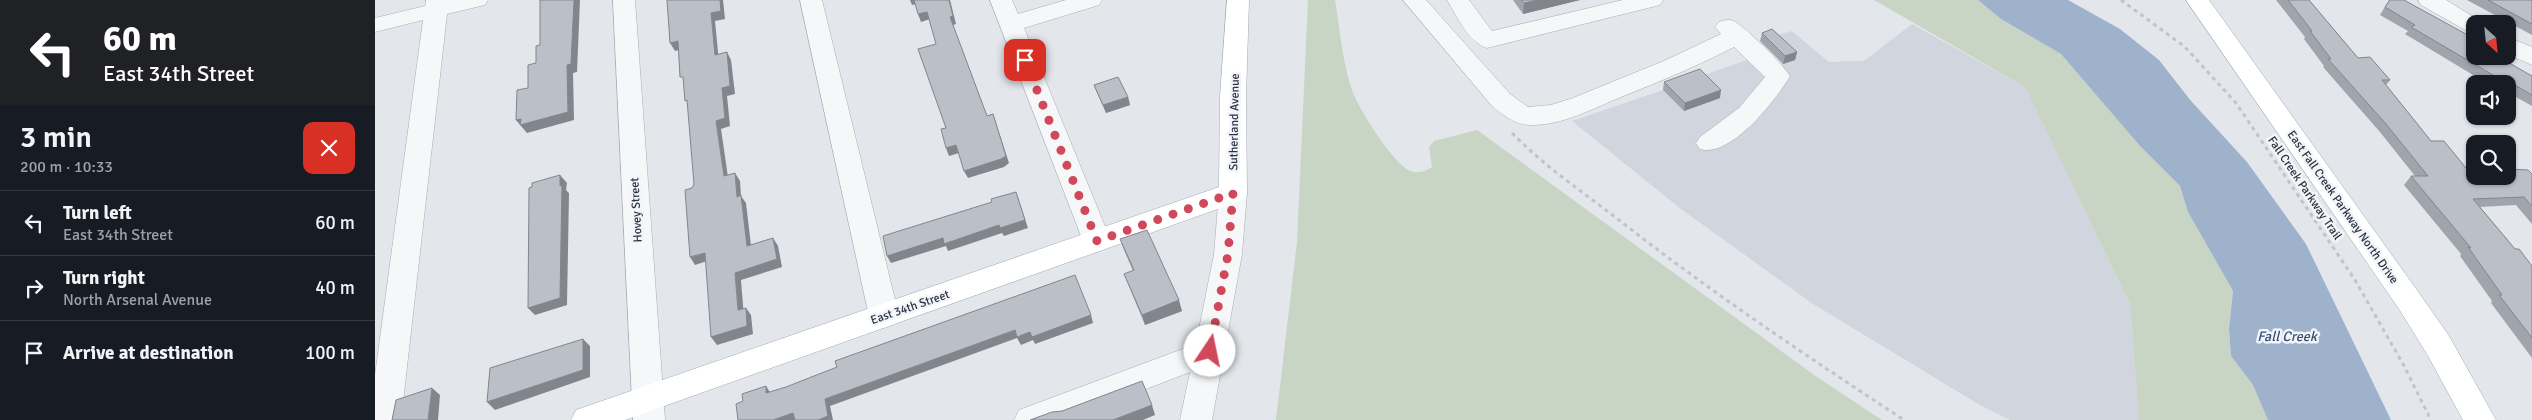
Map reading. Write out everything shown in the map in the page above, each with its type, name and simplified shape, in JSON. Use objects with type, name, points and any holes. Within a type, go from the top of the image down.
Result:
[{"type":"main road","name":"Sutherland Avenue","points":[[1233,193],[1233,96],[1238,0]]},
{"type":"main road","name":"East Fall Creek Parkway North Drive","points":[[2197,0],[2409,301],[2437,345],[2480,420]]},
{"type":"main road","name":"East 34th Street","points":[[587,420],[648,409],[884,316],[1233,193]]},
{"type":"street","points":[[375,25],[437,5],[477,0]]},
{"type":"street","name":"Hovey Street","points":[[624,0],[648,409]]},
{"type":"street","points":[[811,0],[884,316]]},
{"type":"street","points":[[1001,0],[1097,241]]},
{"type":"street","points":[[1011,24],[1091,0]]},
{"type":"street","points":[[1414,0],[1501,100],[1511,110],[1527,116],[1542,116],[1581,104],[1691,60],[1733,31],[1777,76],[1767,96],[1737,124],[1709,143]]},
{"type":"street","points":[[1458,0],[1477,29],[1487,40],[1652,0]]},
{"type":"street","points":[[2429,0],[2466,21]]},
{"type":"street","points":[[385,420],[437,5]]},
{"type":"street","points":[[2516,49],[2532,58]]},
{"type":"street","name":"Sutherland Avenue","points":[[1197,420],[1228,254],[1233,193]]},
{"type":"street","points":[[1030,420],[1210,351]]},
{"type":"path","name":"Fall Creek Parkway Trail","points":[[2121,0],[2185,47],[2236,103],[2355,280],[2403,364],[2431,420]]},
{"type":"path","points":[[1587,196],[1661,255],[1730,305],[1904,420]]},
{"type":"shaded area","points":[[1912,24],[2025,87],[2130,304],[2139,420],[2010,420],[1980,405],[1813,304],[1681,209],[1572,121],[1663,90],[1684,111],[1719,98],[1699,77],[1764,54],[1777,66],[1795,60],[1770,37],[1792,31],[1829,62],[1864,61]]},
{"type":"green space","points":[[1308,0],[1335,0],[1345,66],[1354,96],[1385,146],[1403,166],[1413,172],[1427,170],[1432,167],[1429,147],[1434,141],[1477,130],[1817,377],[1882,420],[1276,420],[1297,242]]},
{"type":"green space","points":[[1874,0],[1978,0],[2001,19],[2061,54],[2140,146],[2180,186],[2188,212],[2233,291],[2229,329],[2231,356],[2253,385],[2268,420],[2139,420],[2130,304],[2025,87]]},
{"type":"water","name":"Fall Creek","points":[[1978,0],[2068,0],[2120,29],[2159,60],[2191,101],[2247,162],[2306,244],[2391,420],[2268,420],[2253,385],[2231,356],[2229,329],[2233,291],[2188,212],[2180,186],[2140,146],[2061,54],[2001,19]]},
{"type":"building","points":[[540,0],[574,0],[571,64],[567,65],[568,112],[520,125],[521,119],[516,120],[517,90],[528,88],[528,65],[536,63],[536,46],[540,45]]},
{"type":"building","points":[[667,0],[720,0],[721,11],[711,13],[715,55],[727,52],[730,86],[722,88],[725,118],[716,121],[724,176],[735,173],[737,197],[741,195],[747,246],[773,238],[777,259],[735,273],[738,310],[746,308],[747,326],[711,337],[705,253],[690,257],[685,190],[692,188],[694,184],[687,100],[685,101],[683,77],[680,77],[678,41],[670,43]]},
{"type":"building","points":[[914,0],[949,0],[953,16],[950,17],[987,116],[993,114],[1006,156],[1001,159],[964,171],[956,145],[946,148],[941,129],[946,128],[918,49],[936,44],[927,12],[918,14]]},
{"type":"building","points":[[1521,0],[1538,0],[1524,3]]},
{"type":"building","points":[[2288,0],[2309,0],[2358,58],[2370,57],[2390,80],[2382,80],[2431,141],[2444,141],[2466,168],[2466,185],[2516,185],[2516,169],[2528,170],[2532,174],[2532,206],[2524,197],[2473,199],[2515,249],[2519,249],[2532,266],[2532,338],[2499,295],[2502,295],[2468,247],[2471,248],[2411,176],[2428,176],[2386,124],[2328,59],[2331,59],[2310,31],[2312,31]]},
{"type":"building","points":[[2390,0],[2404,0],[2466,34],[2466,59],[2411,27],[2415,25],[2385,7]]},
{"type":"building","points":[[2488,0],[2532,0],[2532,24]]},
{"type":"building","points":[[1772,29],[1797,52],[1785,56],[1762,33]]},
{"type":"building","points":[[2476,65],[2513,65],[2532,76],[2532,95],[2516,86],[2516,75],[2493,75]]},
{"type":"building","points":[[1700,69],[1721,90],[1685,103],[1664,82]]},
{"type":"building","points":[[1118,77],[1128,97],[1103,105],[1094,85]]},
{"type":"building","points":[[560,175],[560,186],[562,185],[560,298],[528,308],[529,188],[532,187],[532,183]]},
{"type":"building","points":[[1016,192],[1025,220],[1000,228],[999,225],[944,244],[943,238],[887,256],[883,236],[992,202],[991,199]]},
{"type":"building","points":[[1147,230],[1179,300],[1142,315],[1124,274],[1134,270],[1120,239]]},
{"type":"building","points":[[1075,275],[1091,315],[1032,337],[1030,332],[1017,337],[1015,330],[825,399],[828,416],[818,420],[795,420],[793,413],[773,420],[738,420],[736,404],[743,401],[742,394],[766,386],[766,393],[786,387],[837,367],[835,361]]},
{"type":"building","points":[[583,339],[583,370],[487,402],[490,368]]},
{"type":"building","points":[[1142,381],[1152,405],[1113,420],[1030,420],[1052,412],[1062,411]]},
{"type":"building","points":[[432,388],[428,420],[392,420],[396,400]]},
{"type":"route","points":[[1025,60],[1097,241],[1233,193],[1228,254],[1210,351]]}]
